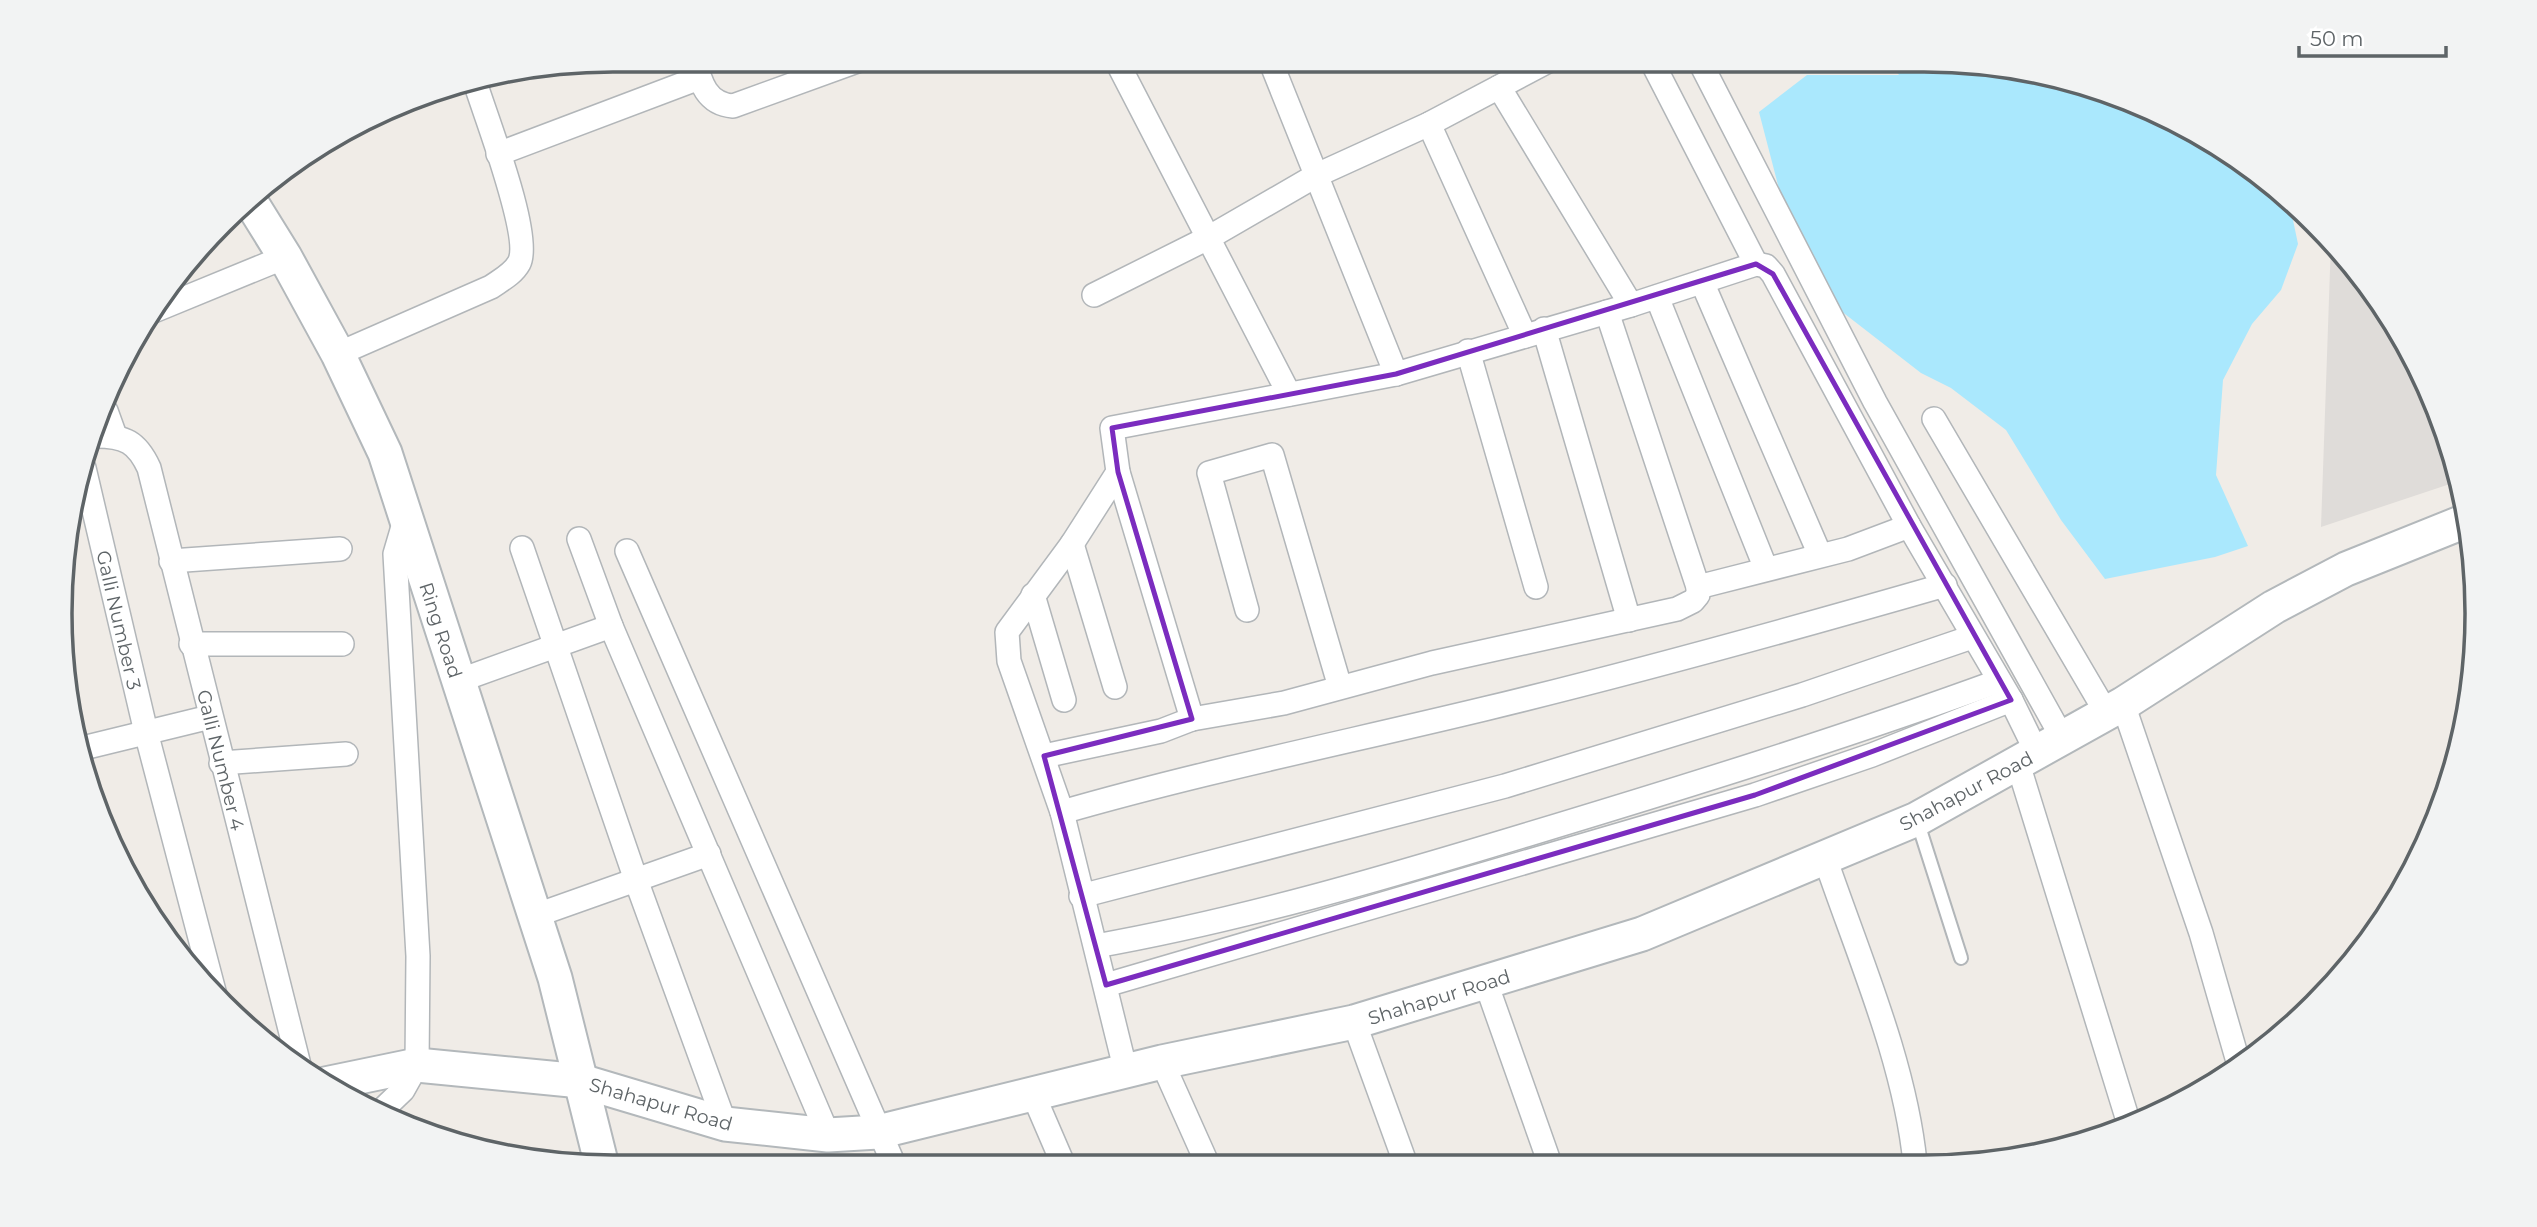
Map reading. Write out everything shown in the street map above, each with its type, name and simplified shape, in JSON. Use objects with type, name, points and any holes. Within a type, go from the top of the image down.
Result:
[{"type":"main road","name":"Ring Road","points":[[254,208],[285,257],[338,354],[385,453],[555,978],[600,1155]]},
{"type":"main road","name":"Shahapur Road","points":[[340,1081],[417,1065],[581,1081],[725,1124],[828,1135],[878,1132],[1162,1062],[1354,1023],[1642,934],[1917,819],[2115,709],[2274,607],[2346,569],[2458,524]]},
{"type":"street","points":[[498,154],[690,72]]},
{"type":"street","points":[[698,72],[708,95],[718,105],[733,106],[827,72]]},
{"type":"street","points":[[1121,72],[1289,394]]},
{"type":"street","points":[[1275,72],[1396,374]]},
{"type":"street","points":[[1094,295],[1208,238],[1317,176],[1429,124],[1528,72]]},
{"type":"street","points":[[1657,72],[1756,264]]},
{"type":"street","points":[[1705,72],[1875,402],[2039,752],[2127,1115]]},
{"type":"street","points":[[1499,88],[1630,305]]},
{"type":"street","points":[[338,354],[491,287],[511,274],[520,262],[524,249],[520,223],[477,89]]},
{"type":"street","points":[[1429,124],[1535,333],[1629,620]]},
{"type":"street","points":[[169,305],[285,257]]},
{"type":"street","points":[[1192,719],[1118,472],[1112,428],[1396,374],[1657,297],[1756,264],[1766,266],[1773,274],[1909,526],[2039,752]]},
{"type":"street","points":[[1702,282],[1819,555]]},
{"type":"street","points":[[1657,297],[1766,569]]},
{"type":"street","points":[[1044,756],[1161,731],[1192,719],[1284,703],[1432,663],[1677,609],[1693,601],[1698,587],[1607,312]]},
{"type":"street","points":[[1468,351],[1536,587]]},
{"type":"street","points":[[1934,419],[2115,709],[2201,933],[2236,1055]]},
{"type":"street","name":"Galli Number 4","points":[[106,436],[141,451],[149,468],[295,1051]]},
{"type":"street","points":[[1247,610],[1209,473],[1272,455],[1340,687]]},
{"type":"street","points":[[1118,472],[1072,544],[1007,632],[1009,661],[1062,812],[1126,1072]]},
{"type":"street","name":"Galli Number 3","points":[[88,483],[146,732],[210,975]]},
{"type":"street","points":[[387,1105],[403,1090],[417,1065],[418,956],[395,554],[405,520]]},
{"type":"street","points":[[1698,587],[1819,555],[1909,526]]},
{"type":"street","points":[[579,539],[611,626],[828,1135]]},
{"type":"street","points":[[1072,544],[1115,687]]},
{"type":"street","points":[[522,548],[636,880],[725,1124]]},
{"type":"street","points":[[171,561],[340,550]]},
{"type":"street","points":[[627,551],[889,1155]]},
{"type":"street","points":[[1062,812],[1169,781],[1264,762],[1523,699],[1945,585]]},
{"type":"street","points":[[1033,595],[1064,700]]},
{"type":"street","points":[[458,681],[611,626]]},
{"type":"street","points":[[1081,897],[1505,786],[1802,695],[1972,637]]},
{"type":"street","points":[[191,643],[342,644]]},
{"type":"street","points":[[1096,946],[1235,918],[1396,874],[2005,691]]},
{"type":"street","points":[[1106,985],[1755,795],[1872,755],[2005,691]]},
{"type":"street","points":[[88,747],[210,717]]},
{"type":"street","points":[[221,763],[346,754]]},
{"type":"street","points":[[534,916],[709,854]]},
{"type":"street","points":[[1825,858],[1891,1054],[1912,1134],[1913,1155]]},
{"type":"street","points":[[1486,983],[1547,1155]]},
{"type":"street","points":[[1354,1023],[1402,1155]]},
{"type":"street","points":[[1162,1062],[1203,1155]]},
{"type":"street","points":[[1033,1094],[1059,1155]]},
{"type":"lane","points":[[1917,819],[1961,958]]},
{"type":"highlighted area","points":[[1756,264],[1773,274],[2011,700],[1755,795],[1106,985],[1044,756],[1192,719],[1118,472],[1112,428],[1396,374]]},
{"type":"shaded area","points":[[2330,255],[2393,343],[2424,406],[2450,484],[2321,527]]},
{"type":"water","points":[[1897,72],[1994,76],[2064,90],[2098,101],[2131,113],[2194,144],[2253,184],[2292,216],[2298,244],[2281,290],[2252,324],[2223,380],[2216,475],[2248,546],[2215,557],[2105,579],[2061,520],[2006,430],[1951,388],[1921,373],[1823,297],[1785,212],[1759,112],[1807,75],[1899,75]]}]
